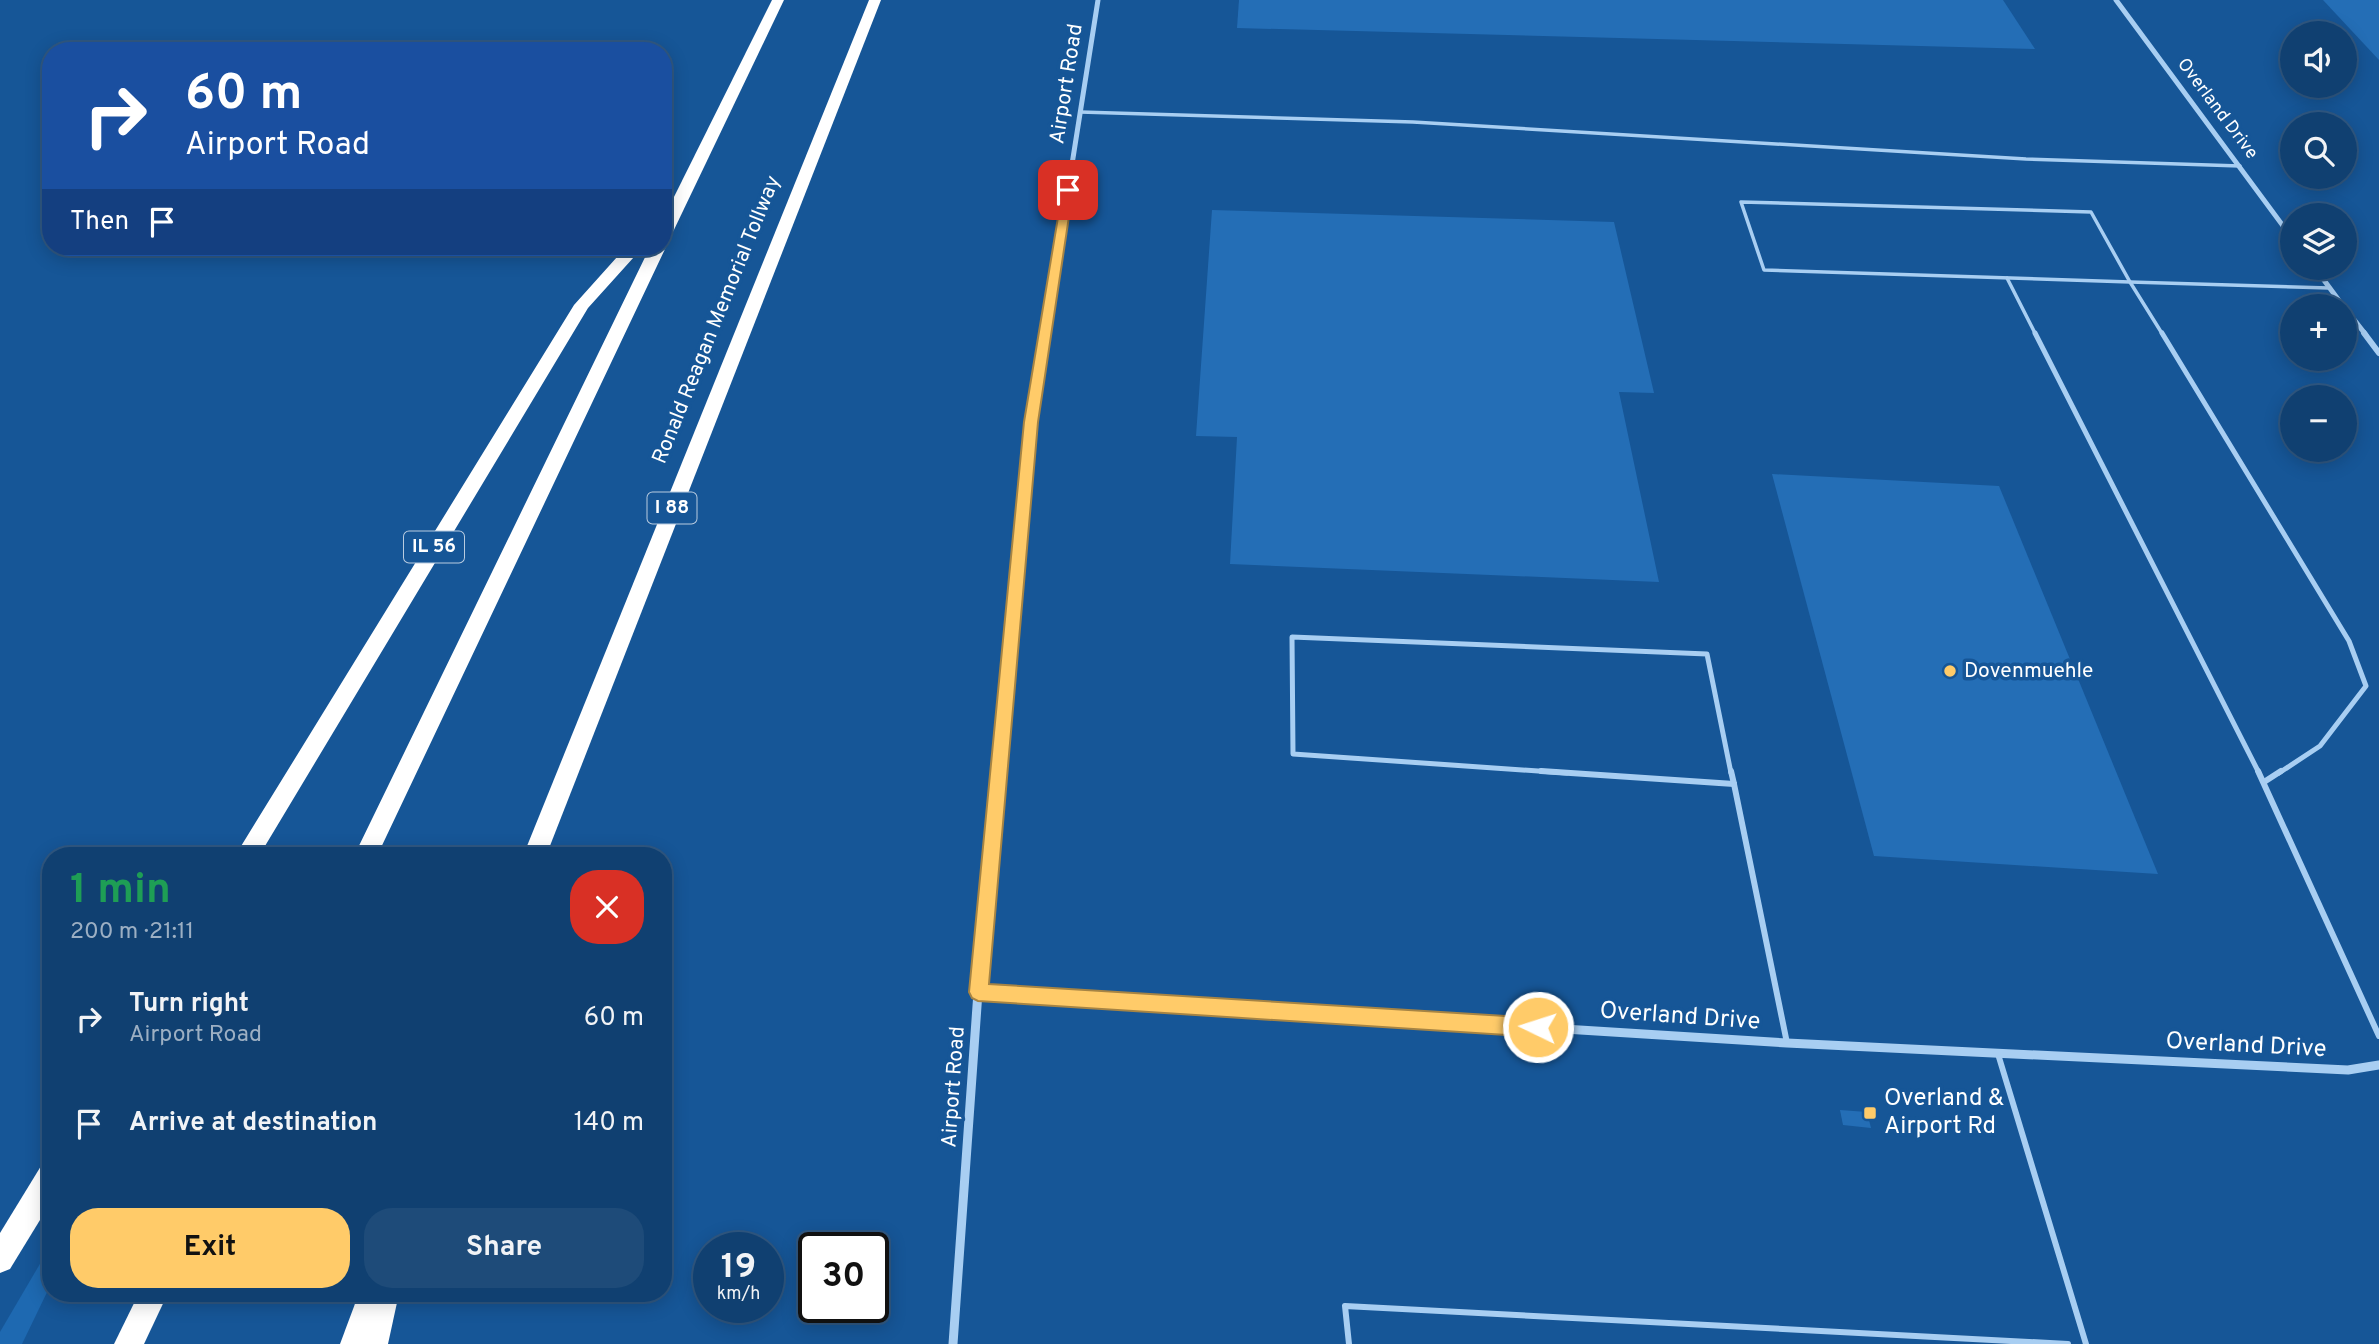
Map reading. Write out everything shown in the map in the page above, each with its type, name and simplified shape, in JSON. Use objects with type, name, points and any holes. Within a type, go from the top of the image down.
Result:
[{"type":"highway","points":[[672,218],[778,0]]},
{"type":"highway","name":"Ronald Reagan Memorial Tollway","points":[[538,847],[875,0]]},
{"type":"highway","points":[[672,205],[685,191]]},
{"type":"highway","name":"IL 56","points":[[251,847],[582,305],[627,256]]},
{"type":"highway","points":[[369,847],[654,256]]},
{"type":"highway","points":[[0,1259],[42,1191]]},
{"type":"highway","points":[[130,1344],[150,1302]]},
{"type":"highway","points":[[355,1344],[370,1302]]},
{"type":"highway","points":[[373,1344],[383,1302]]},
{"type":"street","name":"Airport Road","points":[[953,1344],[978,992],[1031,422],[1098,0]]},
{"type":"street","name":"Overland Drive","points":[[2116,0],[2280,221]]},
{"type":"street","points":[[2323,280],[2334,294]]},
{"type":"street","points":[[2357,324],[2379,353]]},
{"type":"street","name":"Overland Drive","points":[[978,992],[1998,1054],[2348,1070],[2379,1065]]},
{"type":"lane","points":[[1080,112],[1413,122],[2026,159],[2240,166]]},
{"type":"lane","points":[[2263,782],[2320,746],[2366,686],[2349,641],[2130,281],[2091,212],[1741,202],[1765,270],[2130,281],[2329,288]]},
{"type":"lane","points":[[2007,278],[2263,782],[2379,1036]]},
{"type":"lane","points":[[1734,784],[1293,754],[1292,638],[1707,654],[1734,784],[1787,1043]]},
{"type":"lane","points":[[1998,1054],[2086,1344]]},
{"type":"lane","points":[[1349,1344],[1345,1306],[2068,1344]]},
{"type":"shaded area","points":[[42,1260],[42,1302],[22,1344],[0,1344],[0,1332]]},
{"type":"building","points":[[1239,0],[2003,0],[2035,49],[1237,28]]},
{"type":"building","points":[[2323,0],[2379,0],[2379,60],[2357,36],[2357,21],[2343,21]]},
{"type":"building","points":[[1212,210],[1614,222],[1654,393],[1619,392],[1659,582],[1230,564],[1237,437],[1196,436]]},
{"type":"building","name":"Dovenmuehle","points":[[1772,474],[1999,486],[2158,874],[1874,856]]},
{"type":"building","points":[[1840,1110],[1867,1112],[1871,1128],[1843,1125]]},
{"type":"place","name":"Dovenmuehle","points":[[1950,671]]},
{"type":"place","name":"Overland & Airport Rd","points":[[1870,1113]]},
{"type":"route","points":[[1068,190],[1031,422],[978,992],[1538,1027]]}]
